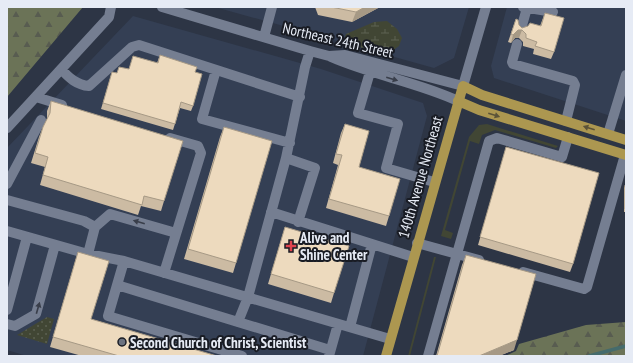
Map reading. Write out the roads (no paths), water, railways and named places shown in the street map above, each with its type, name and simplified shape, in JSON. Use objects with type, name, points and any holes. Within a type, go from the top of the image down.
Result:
[{"type":"main road","name":"140th Avenue Northeast","points":[[386,356],[434,182],[463,86]]},
{"type":"main road","points":[[463,86],[482,95],[626,140]]},
{"type":"main road","points":[[458,101],[478,110],[625,155]]},
{"type":"street","points":[[7,128],[109,17],[111,7]]},
{"type":"street","name":"Northeast 24th Street","points":[[162,7],[329,56],[345,55],[463,86]]},
{"type":"street","points":[[264,38],[272,7]]},
{"type":"street","name":"140th Avenue Northeast","points":[[463,86],[486,7]]},
{"type":"street","points":[[521,29],[525,7],[553,12]]},
{"type":"street","points":[[517,44],[512,62],[513,64],[573,81],[575,85],[566,121]]},
{"type":"street","points":[[61,69],[72,80],[82,85],[89,86],[132,47],[139,45],[300,97]]},
{"type":"street","points":[[238,322],[248,297],[290,143],[305,66],[310,51]]},
{"type":"street","points":[[329,56],[370,72],[438,92],[458,101]]},
{"type":"street","points":[[216,70],[202,119],[290,143]]},
{"type":"street","points":[[370,72],[358,113],[398,124],[386,168],[434,182]]},
{"type":"street","points":[[608,134],[626,75]]},
{"type":"street","points":[[36,97],[74,108]]},
{"type":"street","points":[[7,184],[41,120]]},
{"type":"street","points":[[162,135],[198,146],[200,153],[164,273]]},
{"type":"street","points":[[428,356],[490,140],[497,138],[562,157],[568,137]]},
{"type":"street","points":[[511,269],[584,289],[587,287],[625,155]]},
{"type":"street","points":[[286,158],[315,168],[298,222]]},
{"type":"street","points":[[7,200],[84,221],[95,227]]},
{"type":"street","points":[[271,212],[298,222],[413,257]]},
{"type":"street","points":[[88,254],[95,227],[110,214],[176,233]]},
{"type":"street","points":[[7,231],[88,254],[124,261],[390,339]]},
{"type":"street","points":[[7,310],[27,237]]},
{"type":"street","points":[[417,243],[489,263]]},
{"type":"street","points":[[350,327],[372,244]]},
{"type":"street","points":[[7,324],[15,326],[36,314],[55,245]]},
{"type":"street","points":[[124,261],[108,316],[242,356]]},
{"type":"street","points":[[117,285],[238,322],[330,353],[338,324]]},
{"type":"waterway","points":[[589,356],[626,346]]},
{"type":"place","name":"Alive and Shine Center","points":[[291,246]]},
{"type":"place","name":"Second Church of Christ, Scientist","points":[[122,342]]}]
